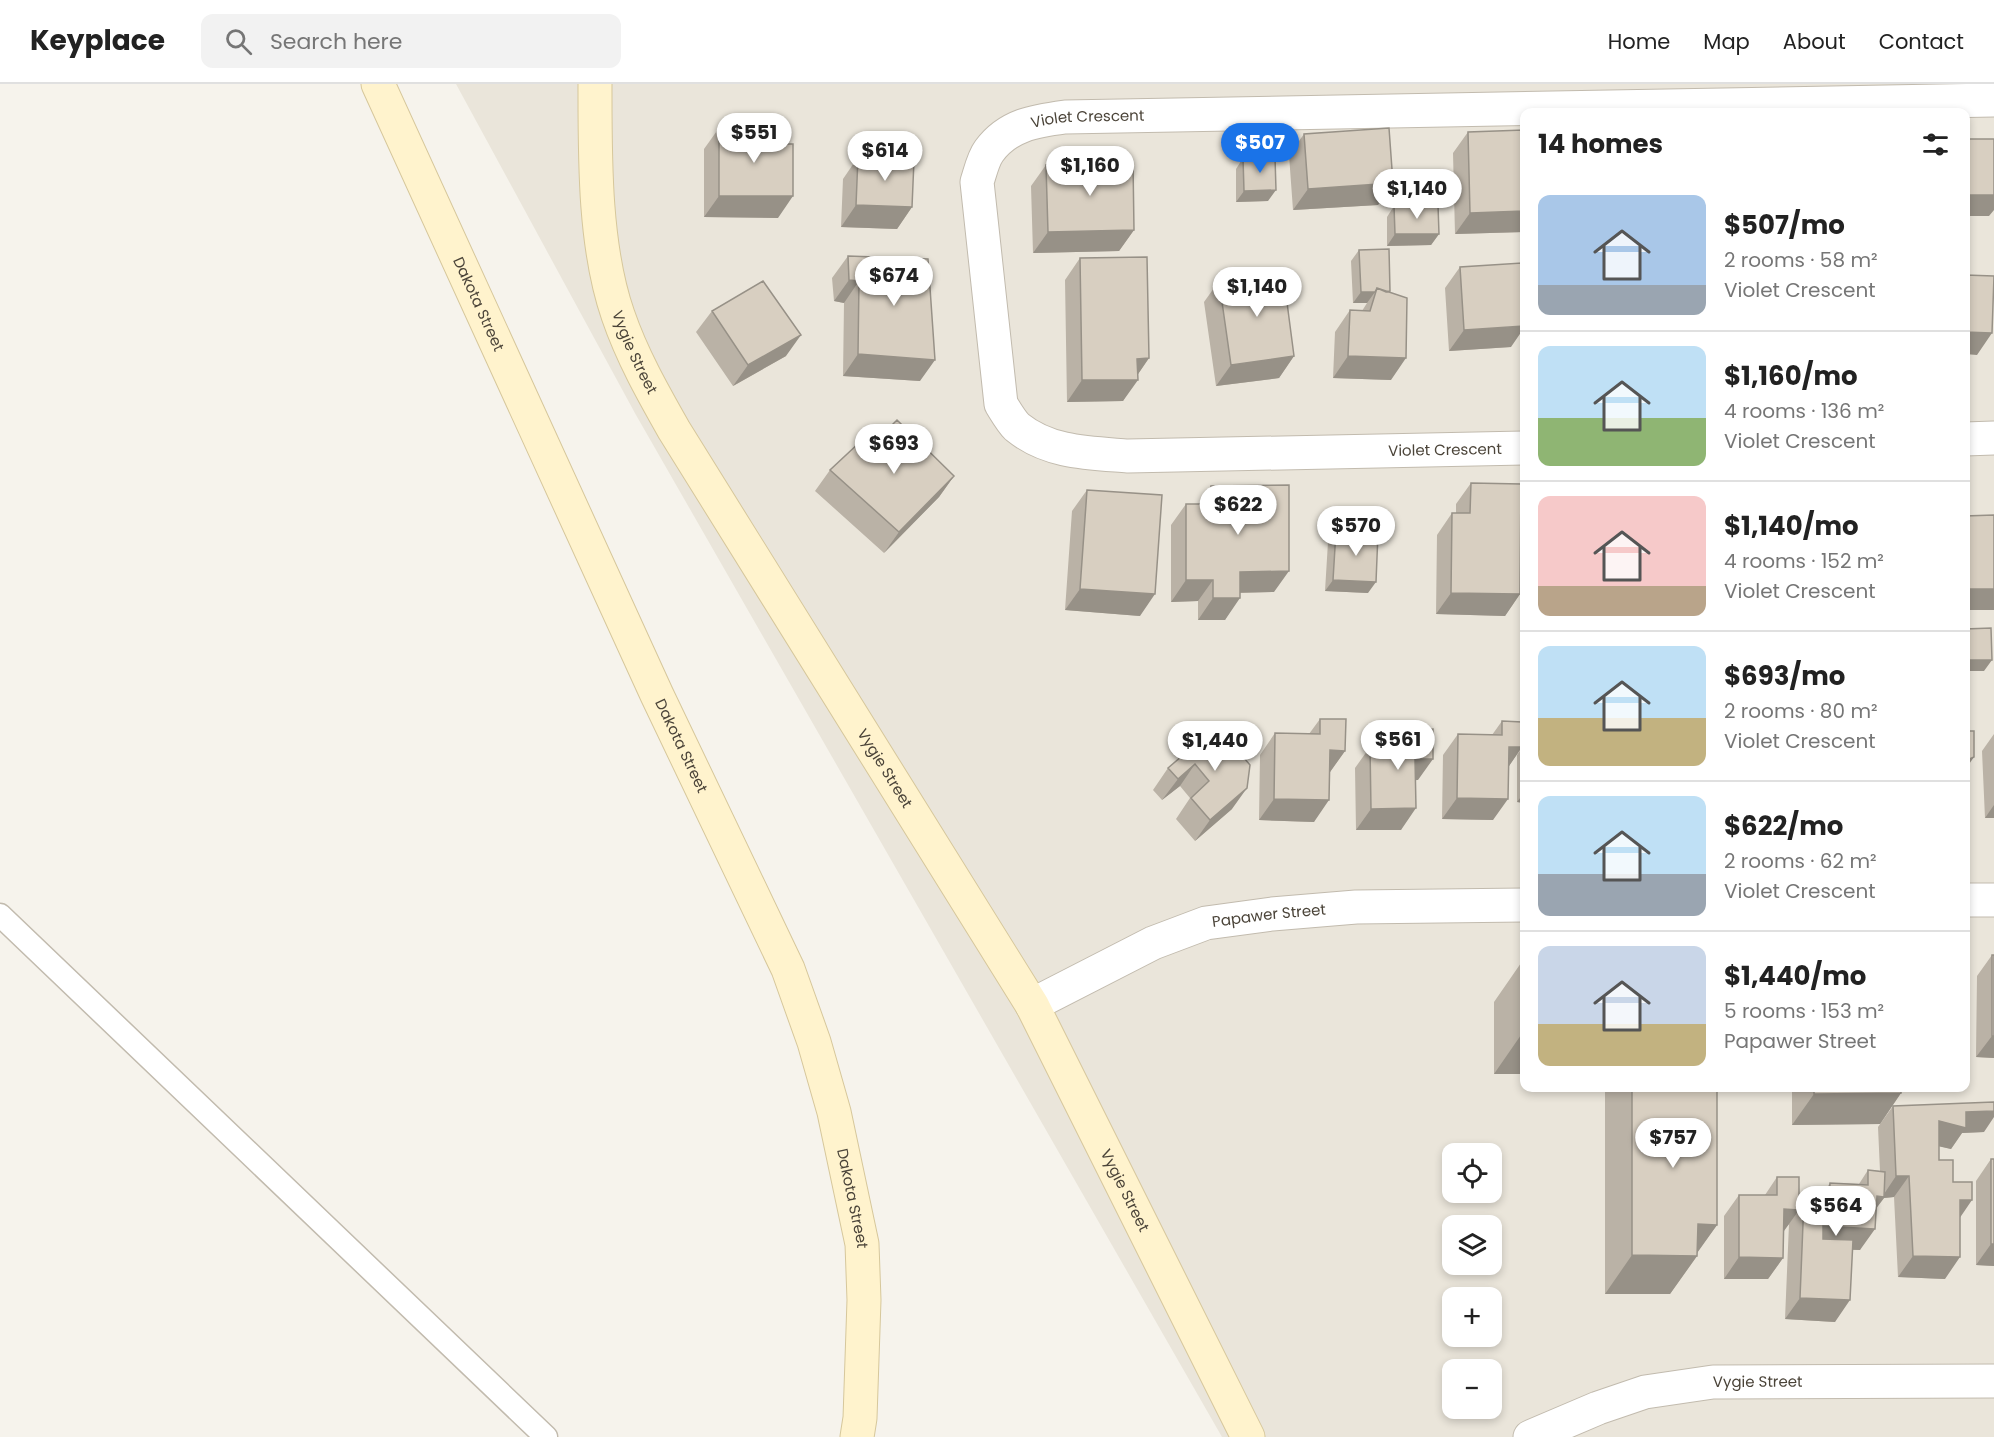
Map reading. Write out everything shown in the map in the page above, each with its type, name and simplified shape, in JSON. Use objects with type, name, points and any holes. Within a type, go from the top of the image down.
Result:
[{"type":"street","name":"Dakota Street","points":[[378,84],[657,695],[792,979],[814,1042],[834,1112],[862,1244],[864,1300],[860,1418],[856,1437]]},
{"type":"street","name":"Vygie Street","points":[[595,84],[596,155],[603,249],[609,286],[618,316],[640,371],[674,430],[1032,1005],[1248,1437]]},
{"type":"street","name":"Violet Crescent","points":[[1557,108],[1994,100]]},
{"type":"street","name":"Violet Crescent","points":[[1520,109],[1065,117],[1030,122],[1008,133],[988,152],[977,182],[1001,404],[1016,426],[1040,441],[1072,452],[1128,456],[1520,448]]},
{"type":"street","points":[[1970,439],[1994,438]]},
{"type":"street","points":[[1970,900],[1994,900]]},
{"type":"street","name":"Papawer Street","points":[[1032,1005],[1153,943],[1206,923],[1272,914],[1356,907],[1520,905]]},
{"type":"street","name":"Vygie Street","points":[[1530,1437],[1598,1408],[1646,1392],[1713,1382],[1994,1381]]},
{"type":"lane","points":[[0,915],[546,1437]]},
{"type":"shaded area","points":[[456,84],[1994,84],[1994,1437],[1222,1437],[636,415]]},
{"type":"building","points":[[719,128],[771,129],[771,144],[793,144],[793,196],[719,196]]},
{"type":"building","points":[[1389,128],[1393,183],[1308,189],[1304,134]]},
{"type":"building","points":[[1520,130],[1520,211],[1470,213],[1468,132]]},
{"type":"building","points":[[1970,139],[1994,139],[1994,195],[1970,195]]},
{"type":"building","points":[[858,157],[914,160],[912,207],[856,205]]},
{"type":"building","points":[[1275,157],[1276,190],[1244,191],[1243,158]]},
{"type":"building","points":[[1133,163],[1134,230],[1048,232],[1046,165]]},
{"type":"building","points":[[1438,205],[1439,234],[1395,234],[1394,206]]},
{"type":"building","points":[[1389,249],[1390,291],[1386,292],[1377,288],[1375,292],[1361,292],[1359,250]]},
{"type":"building","points":[[848,256],[928,259],[935,360],[858,354],[859,281],[849,280]]},
{"type":"building","points":[[1147,257],[1149,358],[1137,359],[1138,380],[1082,380],[1080,258]]},
{"type":"building","points":[[1520,263],[1520,326],[1464,330],[1460,267]]},
{"type":"building","points":[[1283,272],[1294,356],[1231,365],[1219,281]]},
{"type":"building","points":[[1970,275],[1994,276],[1992,333],[1970,332]]},
{"type":"building","points":[[763,281],[801,335],[748,365],[712,311]]},
{"type":"building","points":[[1377,288],[1407,298],[1406,358],[1348,356],[1350,310],[1370,311]]},
{"type":"building","points":[[897,420],[954,476],[899,532],[830,470],[860,442],[865,452]]},
{"type":"building","points":[[1471,483],[1520,484],[1520,594],[1451,593],[1452,513],[1470,513]]},
{"type":"building","points":[[1289,485],[1289,571],[1240,572],[1240,598],[1213,598],[1213,580],[1186,580],[1186,504],[1211,504],[1211,486]]},
{"type":"building","points":[[1087,490],[1162,495],[1155,594],[1080,589]]},
{"type":"building","points":[[1994,515],[1994,589],[1970,589],[1970,516]]},
{"type":"building","points":[[1336,531],[1378,533],[1376,582],[1333,580]]},
{"type":"building","points":[[1991,628],[1992,660],[1970,660],[1970,629]]},
{"type":"building","points":[[1320,719],[1346,719],[1345,751],[1330,750],[1329,800],[1274,799],[1275,733],[1320,734]]},
{"type":"building","points":[[1502,721],[1520,722],[1520,747],[1509,747],[1508,799],[1457,798],[1458,734],[1502,735]]},
{"type":"building","points":[[1217,726],[1250,765],[1247,788],[1210,820],[1191,798],[1209,781],[1195,764],[1178,779],[1168,768]]},
{"type":"building","points":[[1433,729],[1433,759],[1415,759],[1416,808],[1371,809],[1370,747],[1399,747],[1412,739],[1412,730]]},
{"type":"building","points":[[1970,731],[1974,731],[1974,757],[1970,759]]},
{"type":"building","points":[[1992,955],[1994,955],[1994,1036],[1992,1036]]},
{"type":"building","points":[[1632,1092],[1717,1092],[1717,1225],[1698,1224],[1697,1256],[1632,1255]]},
{"type":"building","points":[[1814,1092],[1901,1092],[1901,1093],[1814,1094]]},
{"type":"building","points":[[1994,1102],[1994,1111],[1966,1112],[1966,1128],[1939,1121],[1939,1160],[1953,1160],[1953,1182],[1972,1182],[1972,1200],[1960,1200],[1960,1257],[1913,1256],[1909,1176],[1896,1176],[1893,1106]]},
{"type":"building","points":[[1991,1159],[1994,1159],[1994,1244],[1991,1244]]},
{"type":"building","points":[[1868,1170],[1885,1172],[1884,1197],[1877,1196],[1875,1229],[1823,1226],[1823,1239],[1853,1240],[1850,1300],[1800,1298],[1804,1199],[1829,1200],[1830,1183],[1868,1185]]},
{"type":"building","points":[[1777,1177],[1799,1177],[1799,1210],[1784,1209],[1783,1258],[1739,1257],[1739,1195],[1777,1195]]}]
